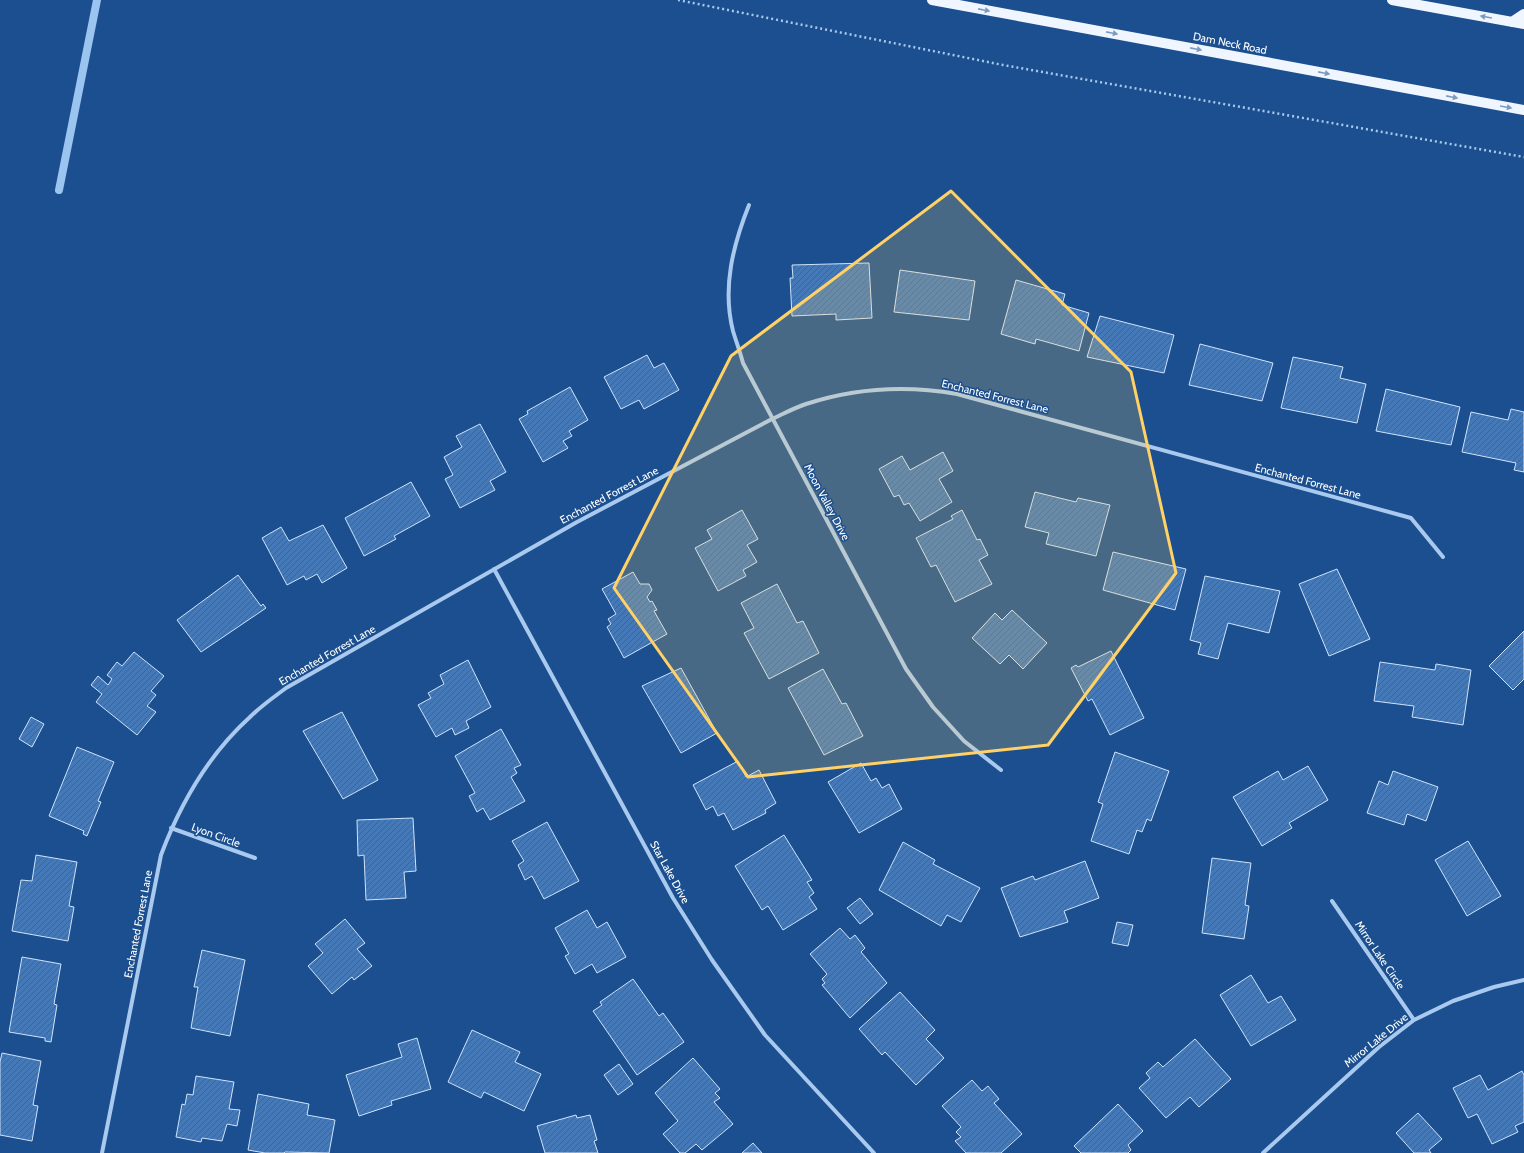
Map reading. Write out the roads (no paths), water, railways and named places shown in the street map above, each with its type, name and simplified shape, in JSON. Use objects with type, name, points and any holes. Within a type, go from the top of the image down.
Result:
[{"type":"main road","name":"Dam Neck Road","points":[[932,0],[1524,110]]},
{"type":"main road","points":[[1392,0],[1524,24]]},
{"type":"main road","points":[[1512,22],[1524,14]]},
{"type":"street","name":"Moon Valley Drive","points":[[749,205],[738,231],[730,266],[729,294],[733,329],[743,363],[906,669],[932,707],[964,741],[1001,770]]},
{"type":"street","name":"Enchanted Forrest Lane","points":[[102,1153],[161,855],[172,828],[192,788],[218,750],[250,716],[286,688],[577,522],[772,418],[805,404],[846,393],[889,388],[932,390],[957,394],[1411,518],[1443,557]]},
{"type":"street","name":"Star Lake Drive","points":[[494,569],[673,898],[712,960],[765,1035],[874,1153]]},
{"type":"street","name":"Lyon Circle","points":[[172,828],[255,858]]},
{"type":"street","name":"Mirror Lake Circle","points":[[1332,901],[1414,1020]]},
{"type":"street","name":"Mirror Lake Drive","points":[[1263,1153],[1379,1046],[1414,1020],[1453,1002],[1494,987],[1524,980]]},
{"type":"waterway","points":[[59,190],[97,0]]}]
